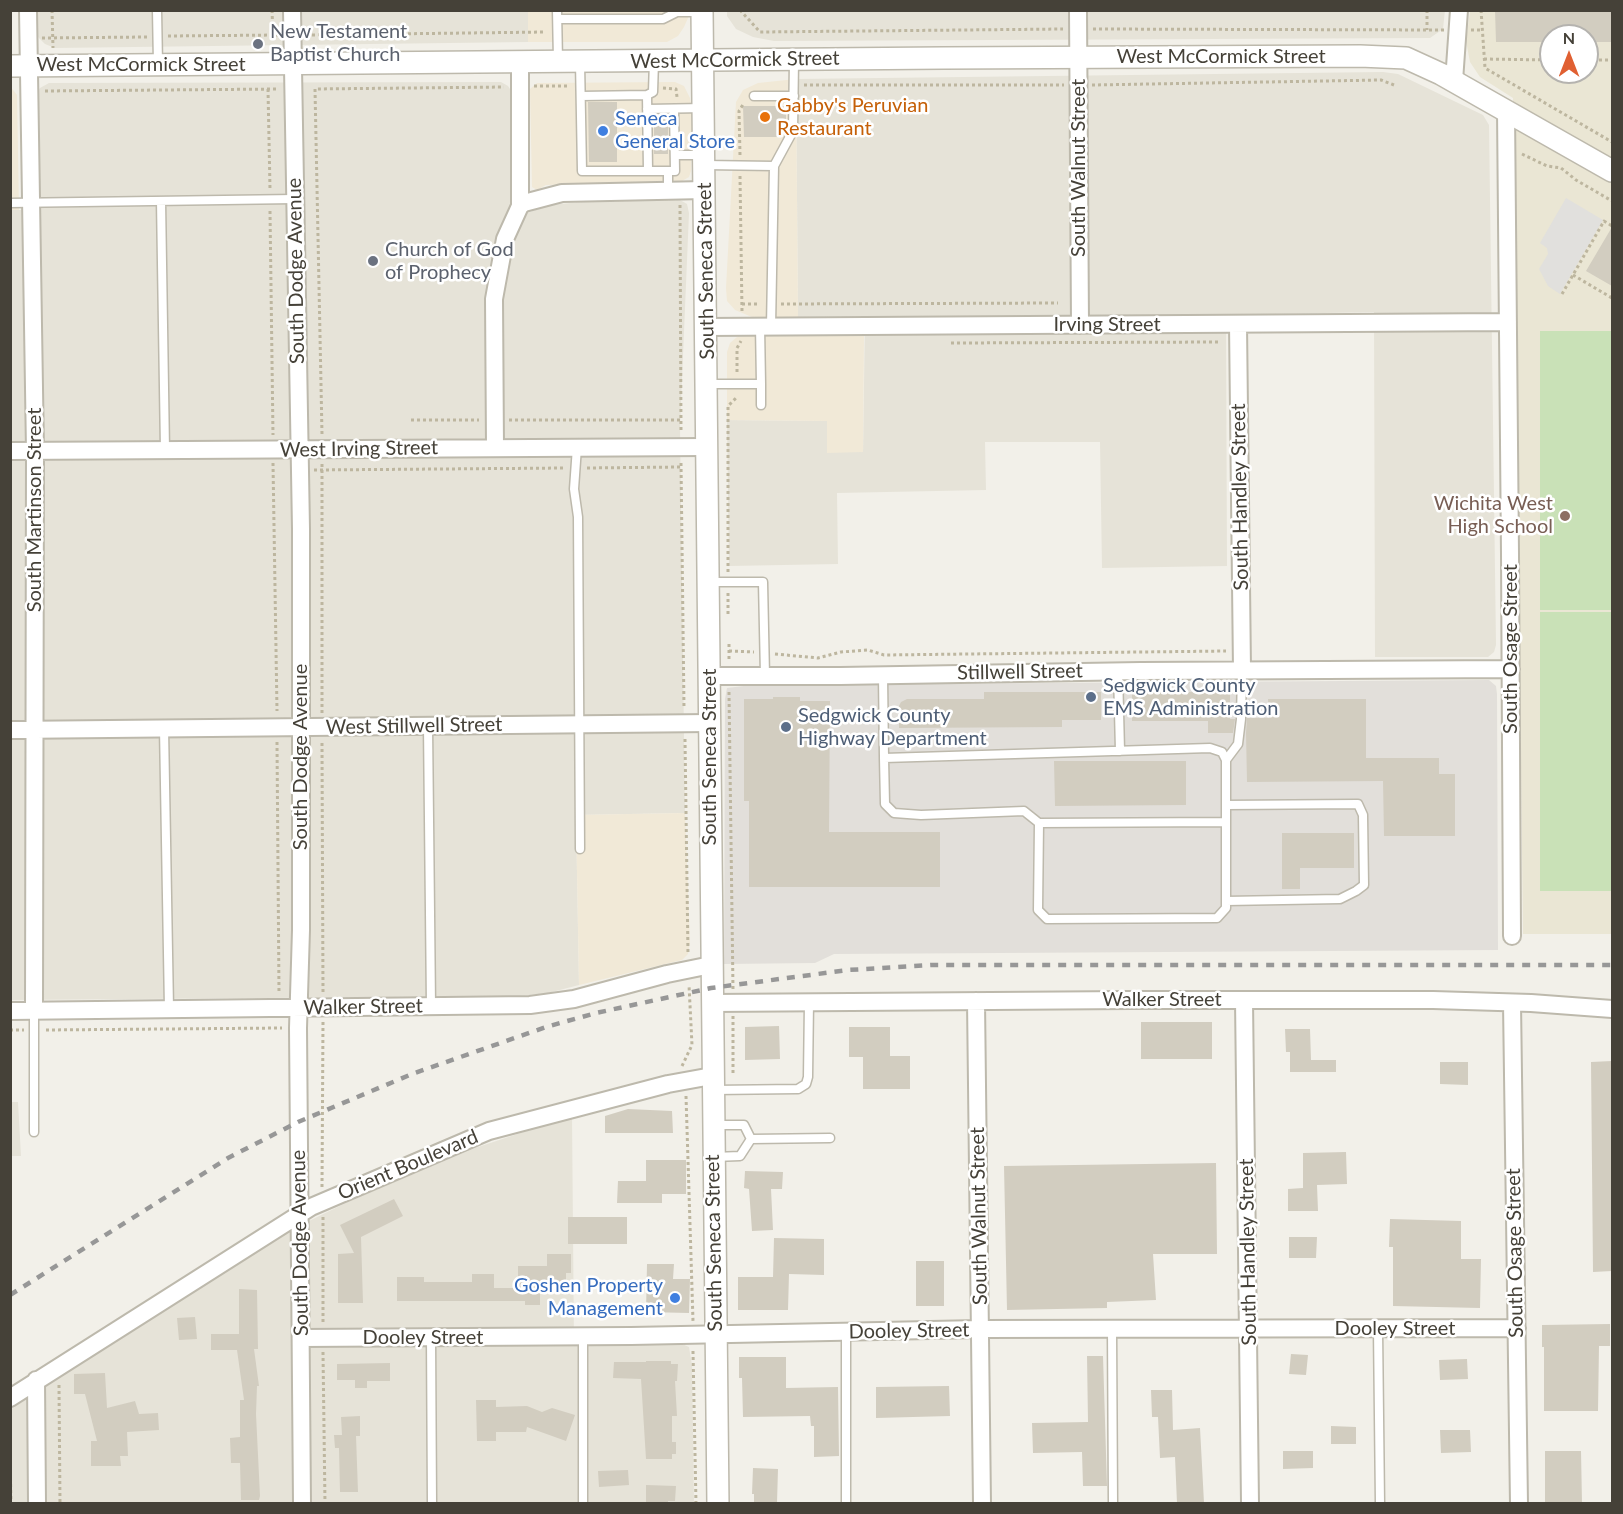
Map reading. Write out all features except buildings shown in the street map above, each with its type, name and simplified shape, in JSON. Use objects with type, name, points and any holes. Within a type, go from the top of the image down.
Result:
[{"type":"street","name":"South Martinson Street","points":[[27,10],[28,38],[19,66],[28,91],[35,451],[34,1011]]},
{"type":"street","name":"South Dodge Avenue","points":[[292,10],[300,449],[301,930],[298,1028],[302,1503]]},
{"type":"street","name":"South Walnut Street","points":[[1078,10],[1080,325]]},
{"type":"street","points":[[1454,81],[1459,10]]},
{"type":"street","name":"South Seneca Street","points":[[702,11],[707,447],[718,582],[719,676],[710,723],[711,965],[719,1085],[713,1125],[718,1503]]},
{"type":"street","name":"West McCormick Street","points":[[19,66],[1348,56],[1406,58],[1454,81],[1612,171]]},
{"type":"street","points":[[495,447],[494,299],[505,239],[520,206],[520,62]]},
{"type":"street","name":"South Osage Street","points":[[1506,110],[1512,936]]},
{"type":"street","points":[[520,206],[562,193],[705,190]]},
{"type":"street","name":"Irving Street","points":[[706,327],[1508,322]]},
{"type":"street","name":"South Handley Street","points":[[1238,324],[1242,670]]},
{"type":"street","name":"West Irving Street","points":[[10,451],[707,447]]},
{"type":"street","name":"Stillwell Street","points":[[719,676],[1511,669]]},
{"type":"street","name":"West Stillwell Street","points":[[10,730],[710,723]]},
{"type":"street","name":"Walker Street","points":[[10,1011],[530,1005],[574,999],[667,974],[711,965]]},
{"type":"street","name":"South Handley Street","points":[[1244,1000],[1250,1503]]},
{"type":"street","name":"Walker Street","points":[[712,1003],[1433,1000],[1612,1009]]},
{"type":"street","name":"South Walnut Street","points":[[976,1001],[982,1503]]},
{"type":"street","name":"South Osage Street","points":[[1512,1003],[1518,1503]]},
{"type":"street","name":"Orient Boulevard","points":[[10,1398],[311,1207],[489,1131],[668,1084],[719,1085]]},
{"type":"street","name":"Dooley Street","points":[[301,1338],[716,1335],[980,1329],[1516,1328]]},
{"type":"street","points":[[36,1380],[38,1503]]},
{"type":"lane","points":[[157,10],[158,65]]},
{"type":"lane","points":[[558,62],[557,15],[663,19],[677,12],[702,11]]},
{"type":"lane","points":[[762,405],[760,344],[772,304],[774,166],[793,131],[794,60]]},
{"type":"lane","points":[[581,96],[647,95],[653,92],[654,61]]},
{"type":"lane","points":[[580,62],[582,171],[675,171],[674,109]]},
{"type":"lane","points":[[647,95],[648,171]]},
{"type":"lane","points":[[754,96],[794,96]]},
{"type":"lane","points":[[647,109],[704,108]]},
{"type":"lane","points":[[675,155],[740,165],[774,166]]},
{"type":"lane","points":[[668,171],[668,190]]},
{"type":"lane","points":[[10,203],[295,200]]},
{"type":"lane","points":[[161,201],[165,450]]},
{"type":"lane","points":[[707,384],[761,384]]},
{"type":"lane","points":[[577,447],[574,489],[578,517],[580,849]]},
{"type":"lane","points":[[718,582],[763,582],[765,676]]},
{"type":"lane","points":[[1226,760],[1238,744],[1242,670]]},
{"type":"lane","points":[[1119,671],[1120,751]]},
{"type":"lane","points":[[883,675],[885,804],[894,813],[921,815],[1024,812],[1039,823],[1226,822]]},
{"type":"lane","points":[[428,726],[431,1006]]},
{"type":"lane","points":[[164,728],[170,1009]]},
{"type":"lane","points":[[884,758],[1210,748],[1222,752],[1226,760],[1226,908],[1217,918],[1047,919],[1038,910],[1039,823]]},
{"type":"lane","points":[[1226,805],[1358,804],[1364,815],[1364,885],[1356,891],[1340,899],[1226,901]]},
{"type":"lane","points":[[719,1085],[798,1089],[806,1084],[809,1002]]},
{"type":"lane","points":[[34,1011],[34,1132]]},
{"type":"lane","points":[[713,1125],[744,1125],[751,1139]]},
{"type":"lane","points":[[751,1139],[830,1138]]},
{"type":"lane","points":[[713,1157],[740,1156],[751,1139]]},
{"type":"lane","points":[[1112,1329],[1113,1503]]},
{"type":"lane","points":[[1378,1329],[1380,1503]]},
{"type":"lane","points":[[846,1332],[846,1503]]},
{"type":"lane","points":[[583,1336],[583,1503]]},
{"type":"lane","points":[[431,1337],[432,1503]]},
{"type":"path","points":[[272,10],[273,35]]},
{"type":"path","points":[[740,10],[760,32],[1078,29],[1482,30]]},
{"type":"path","points":[[1427,10],[1427,30]]},
{"type":"path","points":[[1480,10],[1485,68],[1612,140]]},
{"type":"path","points":[[28,38],[558,32]]},
{"type":"path","points":[[1484,59],[1539,60]]},
{"type":"path","points":[[794,85],[1078,85],[1381,80],[1394,85]]},
{"type":"path","points":[[268,89],[280,1028]]},
{"type":"path","points":[[28,91],[315,89]]},
{"type":"path","points":[[728,623],[718,582],[728,406],[737,397],[737,348],[742,339],[739,111],[745,101]]},
{"type":"path","points":[[1506,146],[1547,166],[1561,168],[1576,180],[1612,201]]},
{"type":"path","points":[[1563,294],[1604,221],[1612,226]]},
{"type":"path","points":[[1573,275],[1612,298]]},
{"type":"path","points":[[742,304],[1058,303]]},
{"type":"path","points":[[949,343],[1220,342]]},
{"type":"path","points":[[740,344],[760,344]]},
{"type":"path","points":[[411,420],[681,420]]},
{"type":"path","points":[[273,469],[681,467]]},
{"type":"path","points":[[719,1085],[733,1003],[719,676],[729,651],[729,642]]},
{"type":"path","points":[[729,651],[818,658],[841,652],[868,650],[884,655],[1226,651]]},
{"type":"path","points":[[10,1030],[323,1027]]},
{"type":"path","points":[[59,1382],[60,1503]]},
{"type":"path","points":[[10,1454],[11,1503]]},
{"type":"shaded area","points":[[688,10],[688,18],[684,27],[678,36],[667,42],[528,42],[528,11]]},
{"type":"shaded area","points":[[1445,10],[1443,29],[1430,38],[774,41],[753,37],[736,29],[727,16],[727,11]]},
{"type":"shaded area","points":[[36,11],[528,11],[528,42],[55,48],[45,44],[38,37]]},
{"type":"shaded area","name":"Wichita West High School","points":[[1470,11],[1612,11],[1612,934],[1523,934],[1513,98],[1480,77],[1470,62],[1466,41]]},
{"type":"shaded area","points":[[1383,72],[1398,74],[1483,115],[1489,125],[1496,645],[1494,652],[1488,657],[1375,657],[1374,312],[1226,315],[1227,566],[1102,568],[1100,442],[985,442],[986,490],[837,493],[838,564],[729,566],[727,420],[827,421],[863,452],[865,316],[798,317],[796,79]]},
{"type":"shaded area","points":[[796,79],[798,317],[752,317],[735,310],[727,301],[726,288],[736,102],[743,90],[758,83]]},
{"type":"shaded area","points":[[501,82],[512,92],[511,198],[530,212],[549,205],[582,202],[680,200],[687,204],[689,213],[680,427],[685,813],[576,815],[579,985],[548,993],[519,996],[11,1000],[10,210],[39,210],[35,95],[40,88],[49,83]]},
{"type":"shaded area","points":[[675,82],[684,86],[690,98],[693,114],[689,177],[682,181],[546,185],[537,190],[532,187],[530,89],[537,83]]},
{"type":"shaded area","points":[[10,86],[17,95],[19,210],[11,210]]},
{"type":"shaded area","points":[[1566,198],[1603,220],[1560,294],[1548,286],[1539,269],[1548,254],[1547,248],[1540,243]]},
{"type":"shaded area","points":[[748,335],[864,335],[863,452],[827,453],[827,421],[727,420],[727,352],[730,343],[737,337]]},
{"type":"shaded area","points":[[1489,680],[1496,686],[1497,694],[1498,950],[834,954],[815,963],[724,964],[725,699],[727,688],[752,685]]},
{"type":"shaded area","points":[[685,813],[690,943],[688,954],[682,960],[579,985],[576,815]]},
{"type":"shaded area","points":[[10,1102],[18,1102],[21,1156],[11,1156]]},
{"type":"shaded area","points":[[572,1116],[574,1345],[682,1344],[689,1347],[692,1365],[694,1503],[11,1504],[11,1409],[274,1238],[350,1201],[475,1148]]},
{"type":"green space","points":[[1540,331],[1612,331],[1612,610],[1540,610]]},
{"type":"green space","points":[[1540,612],[1612,612],[1612,891],[1540,891]]},
{"type":"railway","points":[[10,1295],[228,1158],[298,1122],[412,1074],[546,1027],[596,1013],[711,988],[848,970],[932,965],[1612,965]]},
{"type":"place","name":"New Testament Baptist Church","points":[[258,44]]},
{"type":"place","name":"Gabby's Peruvian Restaurant","points":[[765,117]]},
{"type":"place","name":"Seneca General Store","points":[[603,131]]},
{"type":"place","name":"Church of God of Prophecy","points":[[373,261]]},
{"type":"place","name":"Wichita West High School","points":[[1565,516]]},
{"type":"place","name":"Sedgwick County EMS Administration","points":[[1091,697]]},
{"type":"place","name":"Sedgwick County Highway Department","points":[[786,727]]},
{"type":"place","name":"Goshen Property Management","points":[[675,1298]]}]
